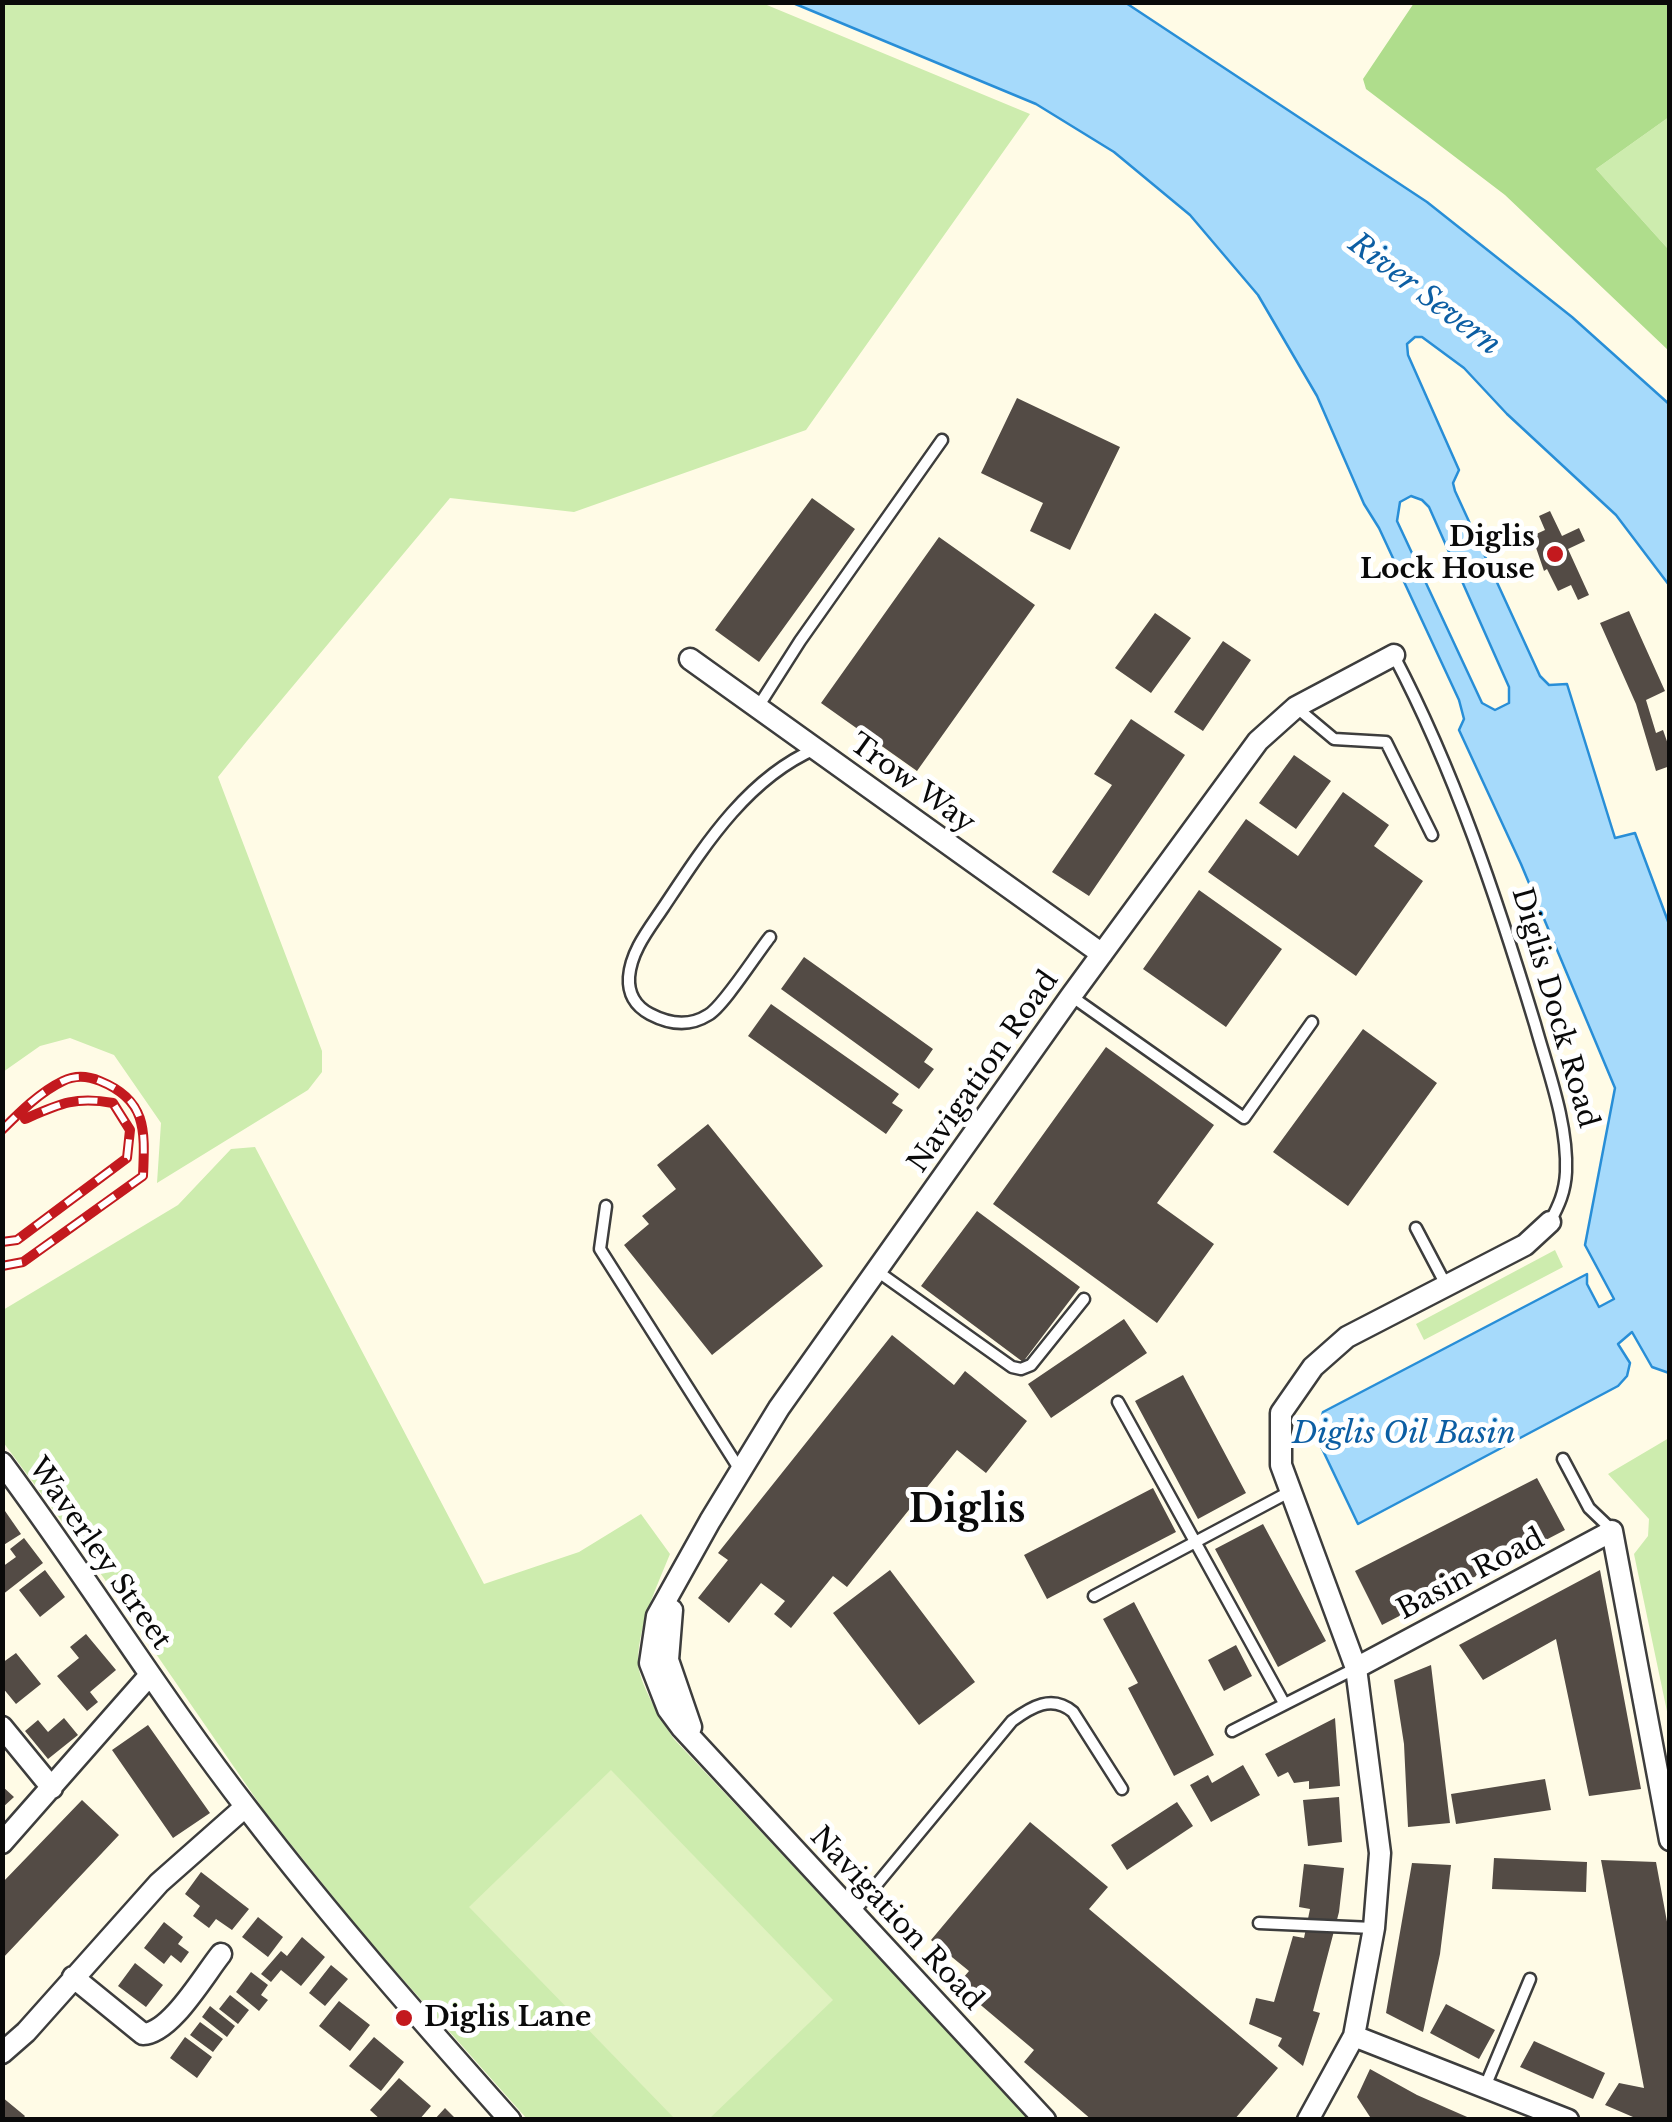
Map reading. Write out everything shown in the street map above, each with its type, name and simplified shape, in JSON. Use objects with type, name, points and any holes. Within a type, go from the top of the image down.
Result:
[{"type":"street","name":"Navigation Road","points":[[1045,2120],[706,1755],[668,1709],[650,1663],[657,1616],[779,1408],[1258,741],[1296,707],[1394,655]]},
{"type":"street","name":"Trow Way","points":[[690,659],[1102,954]]},
{"type":"street","name":"Diglis Dock Road","points":[[1308,2120],[1354,2036],[1374,1928],[1380,1853],[1356,1668],[1282,1465],[1282,1413],[1313,1366],[1348,1337],[1525,1244],[1550,1222]]},
{"type":"street","name":"Waverley Street","points":[[2,1463],[149,1676]]},
{"type":"street","name":"Basin Road","points":[[1356,1668],[1612,1531]]},
{"type":"street","points":[[1612,1531],[1670,1840]]},
{"type":"street","points":[[2,1843],[149,1676],[359,1950],[510,2120]]},
{"type":"street","points":[[2,1728],[52,1788]]},
{"type":"street","points":[[2,2050],[26,2032],[159,1883],[246,1807]]},
{"type":"street","points":[[73,1978],[144,2034],[154,2033],[167,2024],[221,1954]]},
{"type":"street","points":[[1354,2036],[1568,2120]]},
{"type":"lane","points":[[758,707],[942,440]]},
{"type":"lane","name":"Diglis Dock Road","points":[[1394,655],[1420,706],[1501,910],[1554,1090],[1566,1168],[1564,1194],[1550,1222]]},
{"type":"lane","points":[[1296,707],[1334,739],[1386,742],[1432,835]]},
{"type":"lane","points":[[770,936],[710,1015],[679,1024],[664,1021],[638,1007],[632,997],[629,974],[639,944],[708,840],[755,788],[791,760],[816,748]]},
{"type":"lane","points":[[1072,996],[1244,1118],[1312,1022]]},
{"type":"lane","points":[[606,1206],[600,1250],[740,1471]]},
{"type":"lane","points":[[1416,1228],[1446,1285]]},
{"type":"lane","points":[[877,1271],[1012,1367],[1021,1369],[1031,1365],[1084,1298]]},
{"type":"lane","points":[[1118,1402],[1284,1702]]},
{"type":"lane","points":[[1563,1458],[1589,1508],[1612,1531]]},
{"type":"lane","points":[[1094,1596],[1292,1491]]},
{"type":"lane","points":[[1232,1731],[1356,1668]]},
{"type":"lane","points":[[853,1913],[1012,1721],[1030,1709],[1048,1702],[1064,1704],[1122,1789]]},
{"type":"lane","points":[[1259,1922],[1374,1928]]},
{"type":"lane","points":[[1484,2089],[1530,1979]]},
{"type":"green space","points":[[2,3],[762,3],[1030,114],[806,430],[574,512],[450,498],[247,741],[218,777],[322,1051],[322,1072],[308,1090],[157,1183],[161,1123],[114,1055],[70,1038],[40,1046],[3,1072]]},
{"type":"green space","points":[[1414,3],[1669,3],[1669,117],[1596,169],[1669,250],[1669,351],[1505,195],[1366,89],[1363,79]]},
{"type":"green space","points":[[1669,117],[1669,250],[1596,169]]},
{"type":"green space","points":[[255,1147],[484,1584],[579,1552],[641,1514],[670,1554],[645,1619],[639,1669],[657,1712],[674,1739],[1030,2119],[527,2119],[368,1940],[265,1812],[103,1577],[3,1442],[3,1310],[178,1205],[231,1149]]},
{"type":"green space","points":[[1555,1250],[1563,1267],[1424,1340],[1416,1324]]},
{"type":"green space","points":[[1669,1438],[1669,1721],[1634,1554],[1648,1536],[1649,1519],[1608,1474]]},
{"type":"green space","points":[[611,1770],[833,2000],[709,2119],[675,2119],[469,1907]]},
{"type":"water","points":[[793,3],[1126,3],[1427,202],[1572,317],[1669,404],[1669,585],[1616,515],[1507,414],[1464,368],[1422,337],[1407,344],[1408,355],[1459,470],[1453,483],[1455,491],[1540,676],[1549,685],[1567,684],[1615,838],[1635,833],[1669,924],[1669,1373],[1652,1367],[1632,1332],[1618,1344],[1630,1363],[1627,1376],[1618,1386],[1358,1524],[1316,1436],[1323,1412],[1587,1274],[1587,1284],[1599,1307],[1614,1299],[1585,1245],[1615,1088],[1521,864],[1459,730],[1464,719],[1459,700],[1379,528],[1364,504],[1317,396],[1258,295],[1190,215],[1114,152],[1036,104]],"holes":[[[1411,496],[1429,507],[1509,687],[1509,703],[1495,710],[1482,703],[1397,521],[1400,502]]]},
{"type":"building","points":[[1017,398],[1120,447],[1070,550],[1030,531],[1043,503],[981,473]]},
{"type":"building","points":[[812,498],[855,529],[759,662],[715,630]]},
{"type":"building","name":"Diglis Lock House","points":[[1550,511],[1562,536],[1579,528],[1585,541],[1568,549],[1589,595],[1578,600],[1571,585],[1558,591],[1547,569],[1544,571],[1532,536],[1545,530],[1539,516]]},
{"type":"building","points":[[939,537],[1035,605],[917,771],[821,703]]},
{"type":"building","points":[[1629,611],[1665,691],[1646,700],[1656,733],[1663,730],[1670,750],[1670,766],[1656,771],[1636,704],[1600,623]]},
{"type":"building","points":[[1155,613],[1191,638],[1151,693],[1115,668]]},
{"type":"building","points":[[1223,641],[1251,660],[1203,731],[1174,712]]},
{"type":"building","points":[[1131,719],[1185,755],[1089,896],[1052,872],[1112,785],[1094,774]]},
{"type":"building","points":[[1294,755],[1331,781],[1296,829],[1259,803]]},
{"type":"building","points":[[1343,792],[1389,825],[1374,846],[1423,881],[1356,976],[1208,872],[1246,819],[1298,856]]},
{"type":"building","points":[[1199,890],[1282,949],[1226,1027],[1143,969]]},
{"type":"building","points":[[804,957],[933,1049],[924,1062],[934,1069],[919,1089],[781,989]]},
{"type":"building","points":[[771,1004],[899,1094],[892,1103],[903,1110],[886,1134],[748,1036]]},
{"type":"building","points":[[1363,1029],[1437,1083],[1348,1206],[1273,1152]]},
{"type":"building","points":[[1106,1047],[1214,1125],[1157,1203],[1214,1244],[1157,1323],[993,1204]]},
{"type":"building","points":[[708,1124],[823,1266],[712,1355],[624,1245],[649,1224],[642,1216],[676,1189],[657,1165]]},
{"type":"building","points":[[977,1211],[1080,1287],[1023,1362],[921,1286]]},
{"type":"building","points":[[1124,1319],[1147,1353],[1051,1418],[1028,1384]]},
{"type":"building","points":[[892,1335],[954,1385],[965,1371],[1027,1421],[986,1473],[957,1450],[847,1587],[833,1576],[791,1628],[774,1614],[785,1601],[761,1583],[729,1623],[698,1598],[728,1560],[718,1553]]},
{"type":"building","points":[[1183,1375],[1246,1493],[1198,1519],[1135,1401]]},
{"type":"building","points":[[1537,1478],[1565,1530],[1382,1625],[1355,1571]]},
{"type":"building","points":[[1153,1488],[1176,1532],[1047,1599],[1024,1555]]},
{"type":"building","points":[[2,1512],[21,1534],[2,1546]]},
{"type":"building","points":[[1263,1524],[1326,1641],[1278,1667],[1215,1549]]},
{"type":"building","points":[[24,1538],[43,1563],[2,1595],[2,1567],[16,1557],[10,1549]]},
{"type":"building","points":[[45,1570],[65,1597],[40,1617],[19,1590]]},
{"type":"building","points":[[890,1570],[975,1682],[919,1725],[833,1613]]},
{"type":"building","points":[[1600,1570],[1641,1789],[1589,1796],[1556,1639],[1483,1680],[1459,1645]]},
{"type":"building","points":[[1134,1602],[1214,1755],[1174,1776],[1128,1688],[1138,1683],[1103,1619]]},
{"type":"building","points":[[86,1634],[116,1670],[90,1692],[98,1702],[87,1711],[57,1676],[79,1658],[70,1647]]},
{"type":"building","points":[[1236,1645],[1252,1676],[1224,1691],[1208,1660]]},
{"type":"building","points":[[16,1653],[41,1684],[16,1704],[2,1687],[2,1663]]},
{"type":"building","points":[[1431,1665],[1450,1823],[1408,1827],[1404,1744],[1394,1680]]},
{"type":"building","points":[[64,1718],[78,1735],[48,1759],[25,1731],[38,1720],[48,1732]]},
{"type":"building","points":[[1335,1718],[1340,1786],[1309,1789],[1309,1781],[1294,1783],[1288,1772],[1278,1777],[1265,1754]]},
{"type":"building","points":[[148,1725],[210,1813],[173,1838],[112,1750]]},
{"type":"building","points":[[1243,1765],[1260,1795],[1211,1822],[1190,1785],[1208,1775],[1212,1783]]},
{"type":"building","points":[[1545,1779],[1551,1810],[1456,1824],[1451,1794]]},
{"type":"building","points":[[2,1786],[14,1797],[2,1808]]},
{"type":"building","points":[[1339,1797],[1342,1842],[1308,1846],[1303,1800]]},
{"type":"building","points":[[82,1800],[119,1835],[2,1959],[2,1883]]},
{"type":"building","points":[[1177,1802],[1193,1826],[1127,1870],[1111,1845]]},
{"type":"building","points":[[1030,1822],[1108,1887],[1089,1909],[1278,2068],[1234,2120],[1092,2120],[1024,2062],[1034,2050],[957,1985],[969,1971],[931,1940]]},
{"type":"building","points":[[1494,1858],[1587,1862],[1586,1892],[1492,1889]]},
{"type":"building","points":[[1601,1860],[1656,1862],[1670,1938],[1670,2120],[1640,2120],[1605,2105],[1619,2083],[1644,2088]]},
{"type":"building","points":[[1412,1863],[1451,1865],[1440,1954],[1423,2032],[1386,2013]]},
{"type":"building","points":[[1304,1864],[1344,1868],[1339,1912],[1313,2011],[1320,2013],[1303,2066],[1278,2046],[1282,2038],[1249,2024],[1256,1998],[1274,2002],[1293,1936],[1304,1938],[1310,1909],[1299,1907]]},
{"type":"building","points":[[201,1872],[249,1909],[232,1930],[216,1919],[209,1928],[193,1916],[200,1906],[185,1894]]},
{"type":"building","points":[[258,1917],[283,1937],[268,1957],[242,1937]]},
{"type":"building","points":[[164,1922],[183,1937],[178,1944],[189,1952],[181,1963],[171,1955],[164,1964],[144,1948]]},
{"type":"building","points":[[302,1937],[325,1957],[301,1986],[281,1970],[271,1982],[261,1974],[281,1951],[287,1956]]},
{"type":"building","points":[[135,1963],[163,1985],[146,2007],[118,1986]]},
{"type":"building","points":[[331,1965],[348,1979],[325,2006],[309,1993]]},
{"type":"building","points":[[251,1972],[268,1985],[261,1995],[268,2000],[259,2011],[236,1992]]},
{"type":"building","points":[[230,1995],[249,2010],[238,2024],[219,2009]]},
{"type":"building","points":[[339,2001],[370,2025],[350,2051],[319,2026]]},
{"type":"building","points":[[1446,2004],[1495,2030],[1479,2059],[1430,2033]]},
{"type":"building","points":[[210,2006],[235,2026],[227,2037],[202,2017]]},
{"type":"building","points":[[200,2022],[223,2039],[213,2052],[190,2035]]},
{"type":"building","points":[[185,2037],[212,2057],[197,2078],[170,2058]]},
{"type":"building","points":[[374,2037],[404,2062],[381,2091],[349,2066]]},
{"type":"building","points":[[1534,2041],[1605,2073],[1593,2099],[1520,2067]]},
{"type":"building","points":[[1370,2069],[1474,2120],[1372,2120],[1357,2097]]},
{"type":"building","points":[[399,2078],[431,2106],[419,2120],[381,2120],[370,2110]]},
{"type":"building","points":[[2,2097],[25,2116],[22,2120],[2,2120]]},
{"type":"building","points":[[445,2108],[457,2120],[434,2120]]},
{"type":"railway","points":[[2,1130],[55,1086],[86,1077],[127,1097],[140,1118],[144,1144],[143,1176],[23,1262],[2,1266]]},
{"type":"railway","points":[[2,1242],[17,1240],[127,1158],[130,1130],[113,1103],[68,1103],[25,1119]]},
{"type":"place","name":"Diglis Lock House","points":[[1555,554]]},
{"type":"place","name":"Diglis Lane","points":[[404,2018]]},
{"type":"district","name":"Diglis","points":[[967,1511]]},
{"type":"water label","name":"River Severn","points":[[1424,295]]},
{"type":"water label","name":"Diglis Oil Basin","points":[[1404,1435]]}]
